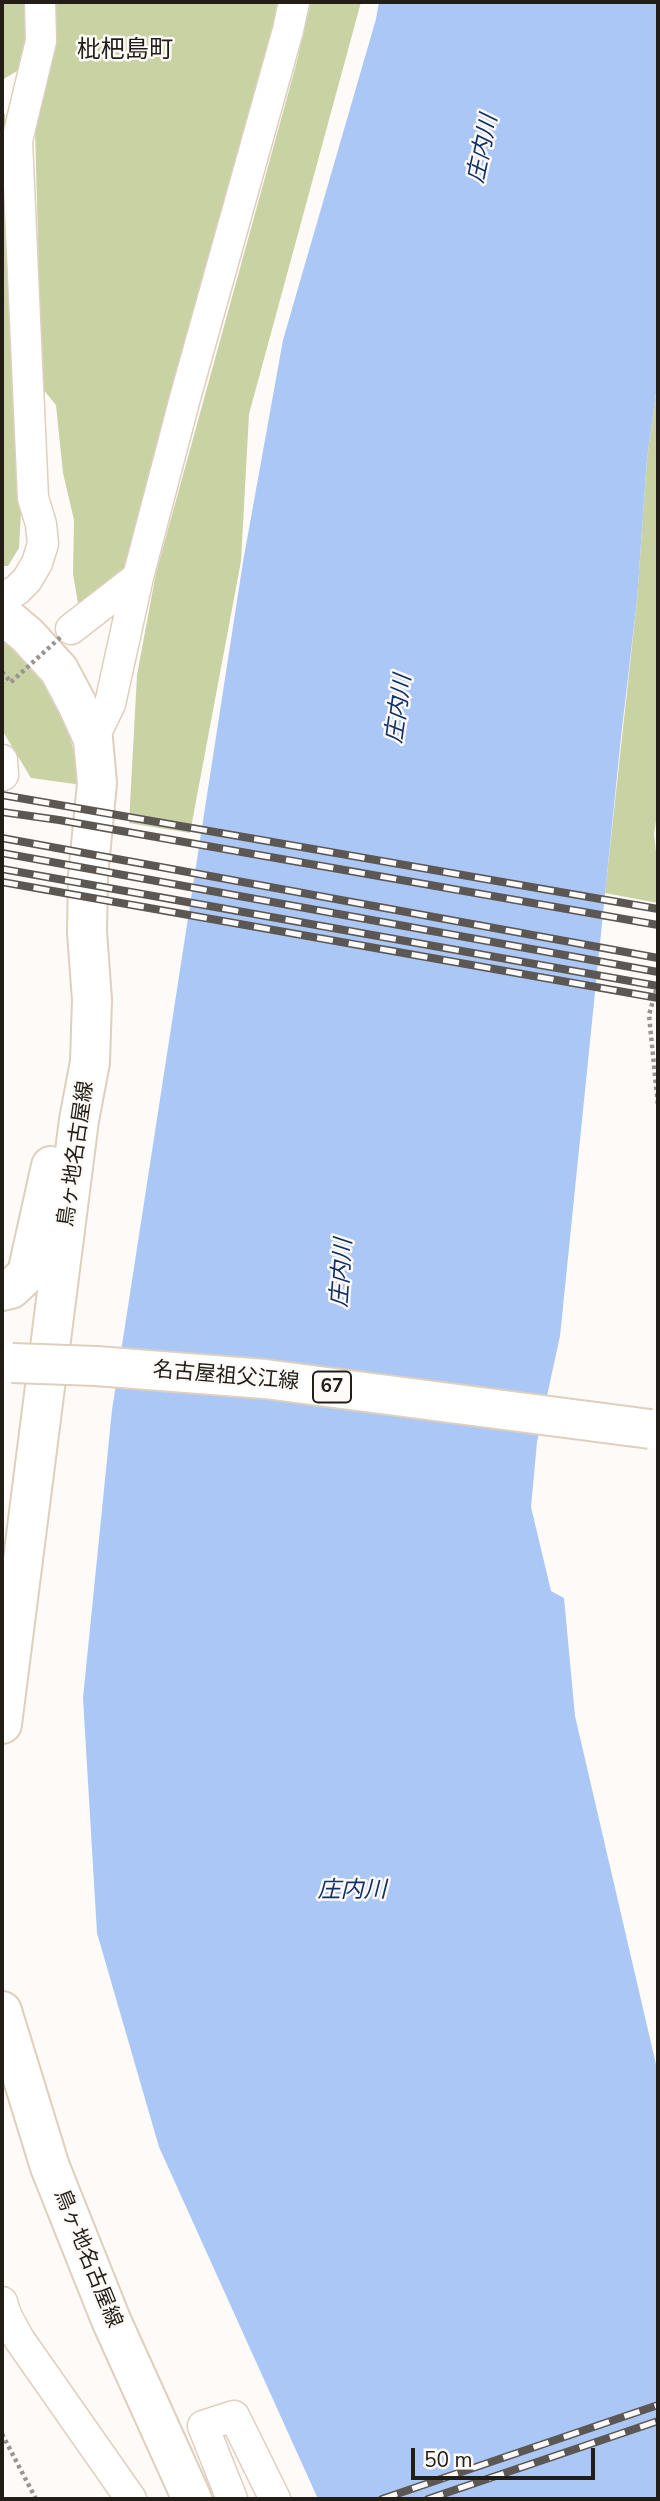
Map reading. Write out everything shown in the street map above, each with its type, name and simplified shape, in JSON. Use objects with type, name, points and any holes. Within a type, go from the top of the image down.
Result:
[{"type":"main road","name":"鳥ヶ地名古屋線","points":[[2,614],[27,635],[59,670],[93,739],[97,783],[88,876],[87,932],[92,1000],[90,1062],[79,1120],[2,1724]]},
{"type":"main road","points":[[2,1291],[10,1289],[27,1274],[55,1151],[79,1120]]},
{"type":"main road","name":"名古屋祖父江線","points":[[7,1364],[96,1366],[265,1379],[654,1430]]},
{"type":"main road","name":"鳥ヶ地名古屋線","points":[[3,2019],[50,2167],[111,2320],[192,2499]]},
{"type":"lane","points":[[2,597],[17,590],[27,580],[37,563],[43,544],[41,524],[33,498],[17,141],[41,41],[40,2]]},
{"type":"lane","points":[[93,739],[110,704],[138,577],[294,2]]},
{"type":"lane","points":[[67,632],[138,577]]},
{"type":"lane","points":[[2,2302],[19,2339],[131,2499]]},
{"type":"lane","points":[[232,2499],[203,2426],[234,2416],[275,2499]]},
{"type":"path","points":[[2,672],[11,682],[67,632]]},
{"type":"path","points":[[658,983],[649,1015],[658,1106]]},
{"type":"path","points":[[2,2434],[36,2499]]},
{"type":"green space","points":[[2,2],[34,2],[27,65],[2,80]]},
{"type":"green space","points":[[53,2],[286,2],[136,571],[80,615],[73,574],[74,520],[63,473],[56,405],[42,388],[35,128]]},
{"type":"green space","points":[[311,2],[361,2],[249,414],[241,561],[190,833],[129,823],[137,675],[156,573]]},
{"type":"green space","points":[[2,112],[5,114],[21,512],[19,548],[8,566],[2,566]]},
{"type":"green space","points":[[658,378],[658,808],[654,834],[658,903],[605,893],[637,600],[647,459]]},
{"type":"green space","points":[[2,629],[42,674],[66,721],[82,785],[31,778],[2,730]]},
{"type":"water","name":"庄内川","points":[[379,2],[658,2],[658,378],[647,459],[637,600],[560,1336],[537,1442],[531,1507],[551,1591],[564,1598],[575,1716],[658,2073],[658,2499],[318,2499],[159,2147],[97,1933],[83,1698],[112,1410],[243,562],[283,340]]},
{"type":"railway","points":[[2,795],[658,909]]},
{"type":"railway","points":[[2,812],[658,925]]},
{"type":"railway","points":[[2,838],[658,958]]},
{"type":"railway","points":[[2,853],[658,972]]},
{"type":"railway","points":[[2,869],[658,986]]},
{"type":"railway","points":[[2,882],[658,998]]},
{"type":"railway","points":[[382,2499],[658,2405]]},
{"type":"railway","points":[[428,2499],[658,2421]]},
{"type":"district","name":"枇杷島町","points":[[125,51]]}]
